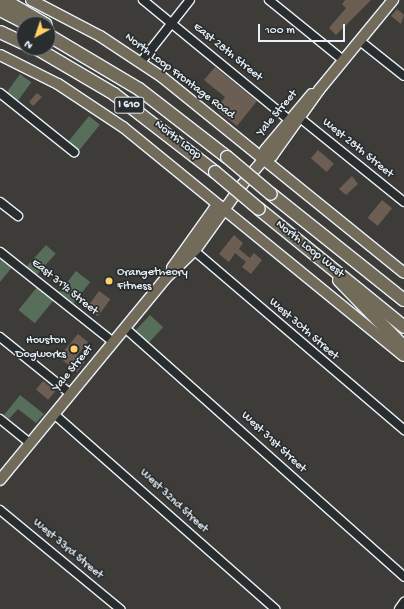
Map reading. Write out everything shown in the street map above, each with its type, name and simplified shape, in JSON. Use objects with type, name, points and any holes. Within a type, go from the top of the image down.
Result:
[{"type":"highway","points":[[4,0],[31,16]]},
{"type":"highway","points":[[0,10],[16,18]]},
{"type":"highway","points":[[0,32],[16,40]]},
{"type":"highway","points":[[56,32],[85,54]]},
{"type":"highway","points":[[0,37],[16,42]]},
{"type":"highway","name":"North Loop","points":[[56,39],[85,54],[145,93],[227,157]]},
{"type":"highway","name":"North Loop","points":[[54,56],[142,114],[215,172]]},
{"type":"highway","name":"North Loop West","points":[[227,157],[403,299]]},
{"type":"highway","name":"North Loop West","points":[[215,172],[404,327]]},
{"type":"highway","points":[[329,266],[344,288],[404,347]]},
{"type":"main road","name":"North Loop Frontage Road","points":[[31,0],[81,25],[141,62],[264,159],[404,274]]},
{"type":"main road","name":"Yale Street","points":[[0,480],[169,274],[191,248],[222,216],[223,207],[264,159],[272,156],[295,119],[393,0]]},
{"type":"main road","points":[[0,55],[102,111],[223,207],[404,356]]},
{"type":"street","name":"East 28th Street","points":[[143,0],[295,119]]},
{"type":"street","points":[[141,62],[190,0]]},
{"type":"street","points":[[269,0],[344,60]]},
{"type":"street","points":[[360,40],[404,76]]},
{"type":"street","points":[[0,94],[74,152]]},
{"type":"street","name":"West 28th Street","points":[[295,119],[404,202]]},
{"type":"street","points":[[0,202],[18,216]]},
{"type":"street","name":"West 30th Street","points":[[191,248],[404,430]]},
{"type":"street","name":"East 31½ Street","points":[[0,252],[113,342]]},
{"type":"street","name":"West 31st Street","points":[[124,328],[404,577]]},
{"type":"street","points":[[0,337],[71,394]]},
{"type":"street","name":"West 32nd Street","points":[[54,414],[275,609]]},
{"type":"street","points":[[0,419],[30,443]]},
{"type":"street","name":"West 33rd Street","points":[[0,510],[120,609]]},
{"type":"street","points":[[399,609],[404,602]]},
{"type":"green space","points":[[20,74],[31,82],[17,102],[6,93]]},
{"type":"green space","points":[[89,116],[100,125],[78,152],[67,143]]},
{"type":"green space","points":[[46,245],[56,254],[34,277],[25,269]]},
{"type":"green space","points":[[2,257],[13,266],[0,282],[0,260]]},
{"type":"green space","points":[[76,271],[90,282],[72,305],[58,294]]},
{"type":"green space","points":[[38,286],[54,299],[35,323],[18,310]]},
{"type":"green space","points":[[150,315],[163,327],[147,344],[134,332]]},
{"type":"green space","points":[[20,395],[44,414],[36,423],[18,409],[9,419],[4,415]]},
{"type":"building","points":[[345,0],[371,0],[336,35],[329,28],[346,8],[342,4]]},
{"type":"building","points":[[397,9],[404,15],[401,24],[391,16]]},
{"type":"building","points":[[215,67],[257,101],[237,126],[216,109],[225,97],[204,80]]},
{"type":"building","points":[[37,93],[42,97],[33,106],[29,102]]},
{"type":"building","points":[[318,150],[334,164],[327,172],[311,158]]},
{"type":"building","points":[[352,176],[358,184],[346,195],[339,189]]},
{"type":"building","points":[[382,200],[392,208],[378,226],[368,218]]},
{"type":"building","points":[[234,235],[243,243],[239,249],[250,258],[254,253],[262,260],[251,274],[242,267],[246,262],[235,253],[229,262],[219,254]]},
{"type":"building","points":[[99,291],[110,299],[98,316],[87,308]]},
{"type":"building","name":"Houston Dogworks","points":[[78,334],[88,342],[77,356],[85,362],[77,372],[59,357]]},
{"type":"building","points":[[43,381],[55,391],[48,400],[36,389]]},
{"type":"place","name":"Orangetheory Fitness","points":[[109,281]]},
{"type":"place","name":"Houston Dogworks","points":[[74,349]]}]
